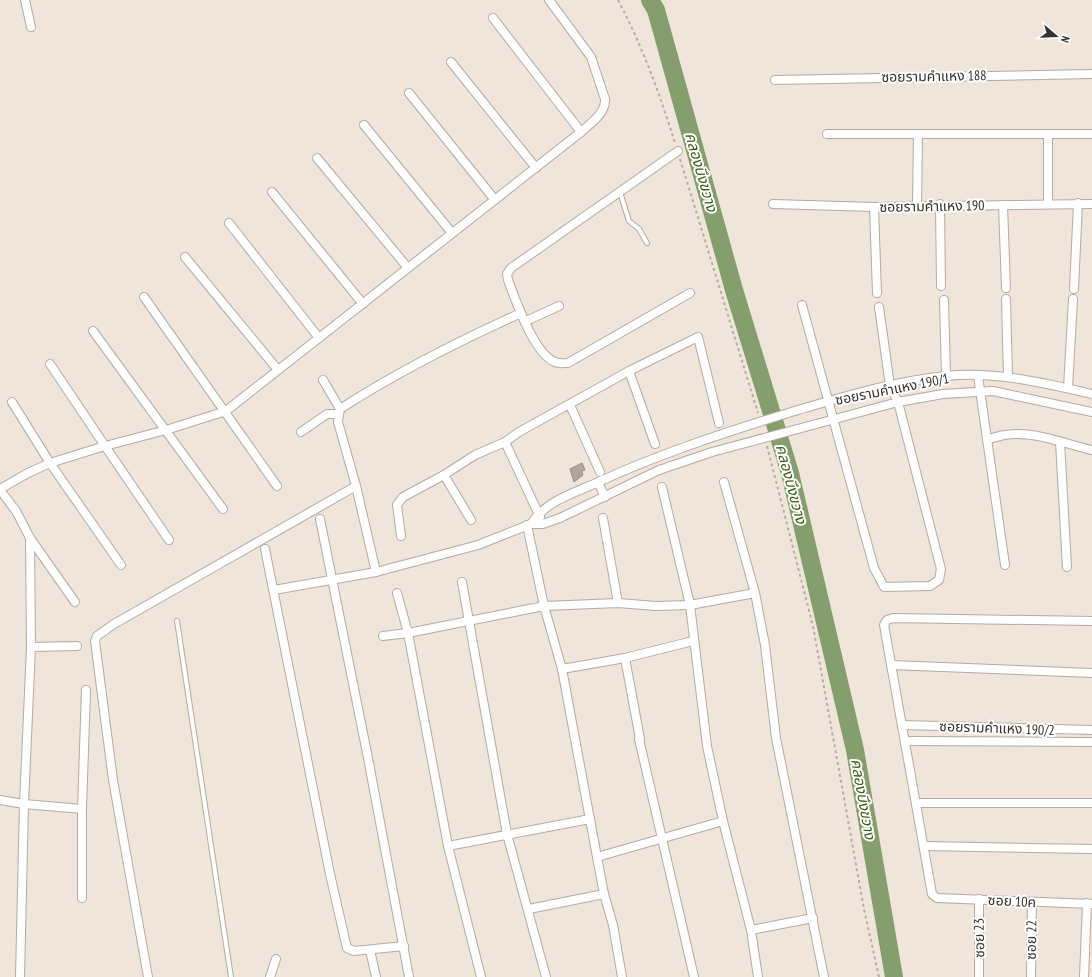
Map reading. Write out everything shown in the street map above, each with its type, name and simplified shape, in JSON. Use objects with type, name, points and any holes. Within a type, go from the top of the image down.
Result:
[{"type":"street","points":[[25,0],[31,27]]},
{"type":"street","points":[[75,602],[30,538],[16,511],[0,490],[28,473],[50,463],[166,430],[226,411],[581,132],[602,112],[605,106],[605,99],[591,57],[549,0]]},
{"type":"street","points":[[493,18],[581,132]]},
{"type":"street","points":[[451,62],[536,168]]},
{"type":"street","name":"ซอยรามคำแหง 188","points":[[775,80],[1092,74]]},
{"type":"street","points":[[409,93],[495,200]]},
{"type":"street","points":[[364,125],[452,233]]},
{"type":"street","points":[[827,134],[1092,134]]},
{"type":"street","points":[[917,206],[918,134]]},
{"type":"street","points":[[1048,134],[1048,204]]},
{"type":"street","points":[[678,151],[511,268],[507,274],[521,313],[526,321],[534,342],[547,358],[556,363],[568,363],[690,293]]},
{"type":"street","points":[[317,158],[408,268]]},
{"type":"street","points":[[272,192],[363,304]]},
{"type":"street","points":[[1074,289],[1078,203]]},
{"type":"street","name":"ซอยรามคำแหง 190","points":[[773,204],[874,207],[940,204],[1092,204]]},
{"type":"street","points":[[940,204],[940,286]]},
{"type":"street","points":[[1003,205],[1006,288]]},
{"type":"street","points":[[874,207],[878,292]]},
{"type":"street","points":[[229,224],[319,338]]},
{"type":"street","points":[[185,257],[278,370]]},
{"type":"street","points":[[144,297],[226,411],[277,486]]},
{"type":"street","points":[[1006,299],[1008,377]]},
{"type":"street","points":[[1068,388],[1073,299]]},
{"type":"street","points":[[944,300],[946,376]]},
{"type":"street","points":[[802,305],[874,568],[884,587],[930,586],[939,580],[941,569],[898,402],[890,386],[879,307]]},
{"type":"street","points":[[526,321],[560,306]]},
{"type":"street","points":[[301,432],[327,414],[339,412],[375,386],[467,338],[521,313]]},
{"type":"street","points":[[93,331],[223,509]]},
{"type":"street","points":[[401,536],[397,505],[403,497],[444,475],[475,455],[505,442],[519,432],[629,371],[698,337],[719,423]]},
{"type":"street","points":[[50,364],[169,540]]},
{"type":"street","points":[[629,371],[655,444]]},
{"type":"street","name":"ซอยรามคำแหง 190/1","points":[[538,512],[548,504],[598,482],[710,437],[829,401],[890,386],[946,376],[993,375],[1068,388],[1092,394]]},
{"type":"street","points":[[978,376],[1005,565]]},
{"type":"street","points":[[323,380],[339,412],[338,422],[356,486],[376,572]]},
{"type":"street","name":"ซอยรามคำแหง 190/1","points":[[529,524],[543,524],[560,518],[659,470],[712,452],[833,418],[898,402],[943,394],[980,391],[1020,396],[1092,412]]},
{"type":"street","points":[[12,402],[50,463],[121,565]]},
{"type":"street","points":[[570,405],[600,472]]},
{"type":"street","points":[[987,440],[1000,434],[1016,433],[1038,436],[1092,450]]},
{"type":"street","points":[[710,437],[712,452]]},
{"type":"street","points":[[505,442],[543,524]]},
{"type":"street","points":[[1060,442],[1067,567]]},
{"type":"street","points":[[444,475],[471,520]]},
{"type":"street","points":[[598,482],[605,497]]},
{"type":"street","points":[[724,482],[755,593],[765,645],[776,738],[824,977]]},
{"type":"street","points":[[148,977],[113,780],[95,641],[97,636],[114,624],[356,486]]},
{"type":"street","points":[[662,487],[690,605],[693,641],[708,746],[724,822],[751,930],[758,977]]},
{"type":"street","points":[[274,590],[376,572],[478,545],[529,524],[538,512]]},
{"type":"street","points":[[603,518],[618,603]]},
{"type":"street","points":[[320,519],[409,977]]},
{"type":"street","points":[[529,524],[544,606],[562,669],[604,894],[613,925],[622,977]]},
{"type":"street","points":[[20,977],[24,804],[31,647],[30,538]]},
{"type":"street","points":[[265,549],[343,935],[347,948],[350,950],[370,950],[404,946]]},
{"type":"street","points":[[462,582],[508,834],[546,977]]},
{"type":"street","points":[[397,593],[408,633],[448,846],[481,977]]},
{"type":"street","points":[[383,636],[408,633],[544,606],[618,603],[656,606],[690,605],[755,593]]},
{"type":"street","points":[[1092,621],[893,618],[887,620],[884,625],[924,846],[1092,849]]},
{"type":"street","points":[[562,669],[625,658],[693,641]]},
{"type":"street","points":[[31,647],[77,646]]},
{"type":"street","points":[[625,658],[639,739],[694,977]]},
{"type":"street","points":[[891,666],[1092,673]]},
{"type":"street","points":[[82,898],[82,809],[86,690]]},
{"type":"street","name":"ซอยรามคำแหง 190/2","points":[[902,725],[1092,730]]},
{"type":"street","name":"ซอยรามคำแหง 190/2","points":[[905,741],[1092,742]]},
{"type":"street","points":[[0,800],[24,804],[82,809]]},
{"type":"street","points":[[916,803],[1092,803]]},
{"type":"street","points":[[448,846],[590,819]]},
{"type":"street","points":[[597,856],[724,822]]},
{"type":"street","name":"ซอย 10ค","points":[[924,846],[932,894],[937,898],[1089,903]]},
{"type":"street","points":[[529,909],[604,894]]},
{"type":"street","name":"ซอย 23","points":[[979,899],[979,977]]},
{"type":"street","name":"ซอย 22","points":[[1031,977],[1032,902]]},
{"type":"street","points":[[1084,977],[1089,903]]},
{"type":"street","points":[[751,930],[813,918]]},
{"type":"street","points":[[370,950],[376,977]]},
{"type":"street","points":[[270,977],[276,959]]},
{"type":"lane","points":[[620,192],[629,221],[638,229],[648,243]]},
{"type":"lane","points":[[178,621],[231,977]]},
{"type":"path","points":[[618,0],[627,17],[666,116],[678,151],[750,383],[760,420]]},
{"type":"path","points":[[766,443],[813,626],[864,909],[879,977]]},
{"type":"building","points":[[582,463],[585,470],[582,471],[583,475],[574,482],[570,469]]},
{"type":"waterway","name":"คลองบึงขวาง","points":[[650,0],[656,10],[734,290],[790,473],[855,750],[894,977]]}]
